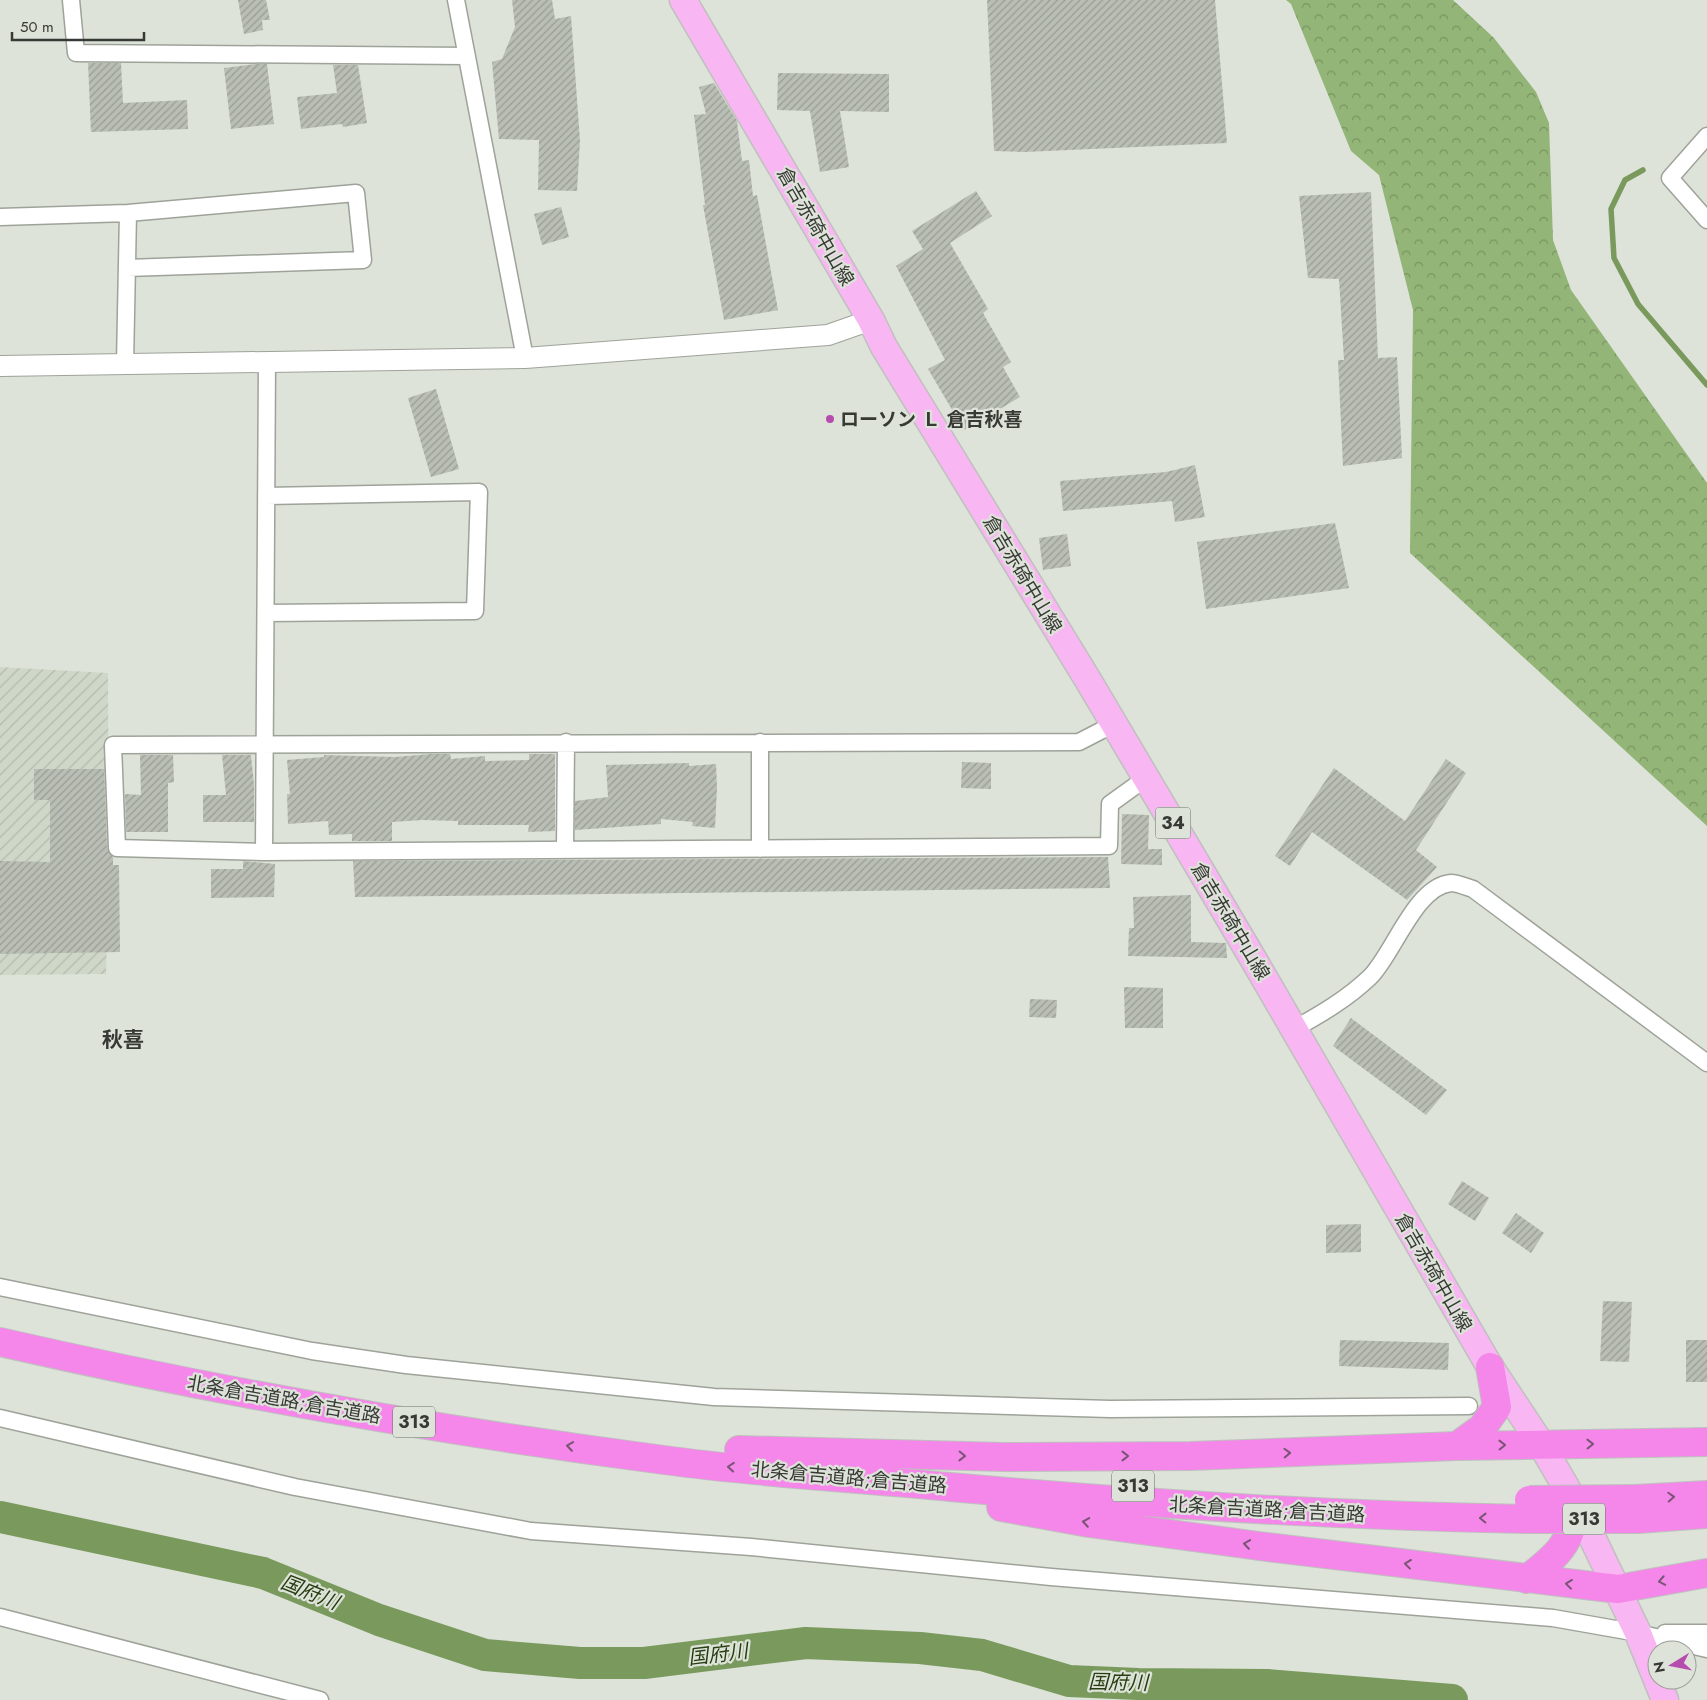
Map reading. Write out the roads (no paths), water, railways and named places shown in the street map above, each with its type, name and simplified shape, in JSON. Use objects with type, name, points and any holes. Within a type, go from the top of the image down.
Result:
[{"type":"highway","name":"北条倉吉道路;倉吉道路","points":[[0,1325],[106,1350],[300,1386],[505,1419],[738,1450],[968,1475],[1324,1497],[1448,1500],[1530,1509]]},
{"type":"highway","name":"北条倉吉道路;倉吉道路","points":[[0,1342],[101,1365],[297,1402],[668,1461],[1061,1496],[1323,1513],[1636,1509],[1707,1514]]},
{"type":"highway","points":[[1457,1446],[1482,1428],[1497,1407],[1490,1367]]},
{"type":"highway","points":[[738,1450],[1004,1457],[1190,1456],[1457,1446],[1707,1442]]},
{"type":"highway","points":[[832,1476],[1089,1523],[1527,1579],[1618,1589],[1707,1573]]},
{"type":"highway","name":"北条倉吉道路;倉吉道路","points":[[1636,1509],[1707,1494]]},
{"type":"highway","points":[[1527,1579],[1552,1560],[1572,1532],[1577,1506]]},
{"type":"main road","name":"倉吉赤碕中山線","points":[[682,0],[872,320],[889,355],[1146,778],[1490,1367],[1541,1444],[1577,1506],[1618,1589],[1665,1700]]},
{"type":"street","points":[[71,0],[76,53],[467,56]]},
{"type":"street","points":[[456,0],[525,358]]},
{"type":"street","points":[[1707,136],[1670,178],[1707,220]]},
{"type":"street","points":[[0,217],[128,214],[356,193],[363,260],[127,268]]},
{"type":"street","points":[[125,364],[128,214]]},
{"type":"street","points":[[0,366],[525,358],[828,335],[872,320]]},
{"type":"street","points":[[264,852],[267,362]]},
{"type":"street","points":[[266,496],[479,492],[475,611],[266,613]]},
{"type":"street","points":[[1114,724],[1080,742],[113,744],[117,848],[264,852],[1109,846],[1110,804],[1146,778]]},
{"type":"street","points":[[565,850],[566,742]]},
{"type":"street","points":[[760,742],[760,849]]},
{"type":"street","points":[[1294,1029],[1330,1009],[1371,976],[1423,899],[1435,889],[1451,883],[1473,888],[1707,1063]]},
{"type":"street","points":[[0,1287],[312,1351],[406,1364],[714,1397],[1110,1409],[1470,1406]]},
{"type":"street","points":[[0,1418],[295,1487],[531,1531],[751,1547],[1061,1577],[1553,1618],[1642,1644],[1707,1649]]},
{"type":"street","points":[[0,1617],[320,1700]]},
{"type":"street","points":[[1642,1644],[1707,1633]]},
{"type":"waterway","points":[[1643,170],[1625,180],[1611,209],[1614,258],[1638,304],[1707,385]]},
{"type":"waterway","name":"国府川","points":[[0,1517],[263,1573],[379,1620],[485,1655],[580,1663],[644,1663],[806,1643],[920,1648],[982,1655],[1069,1681],[1138,1684],[1267,1685],[1452,1700]]},
{"type":"place","name":"ローソン Ｌ 倉吉秋喜","points":[[830,419]]},
{"type":"district","name":"秋喜","points":[[123,1040]]}]
